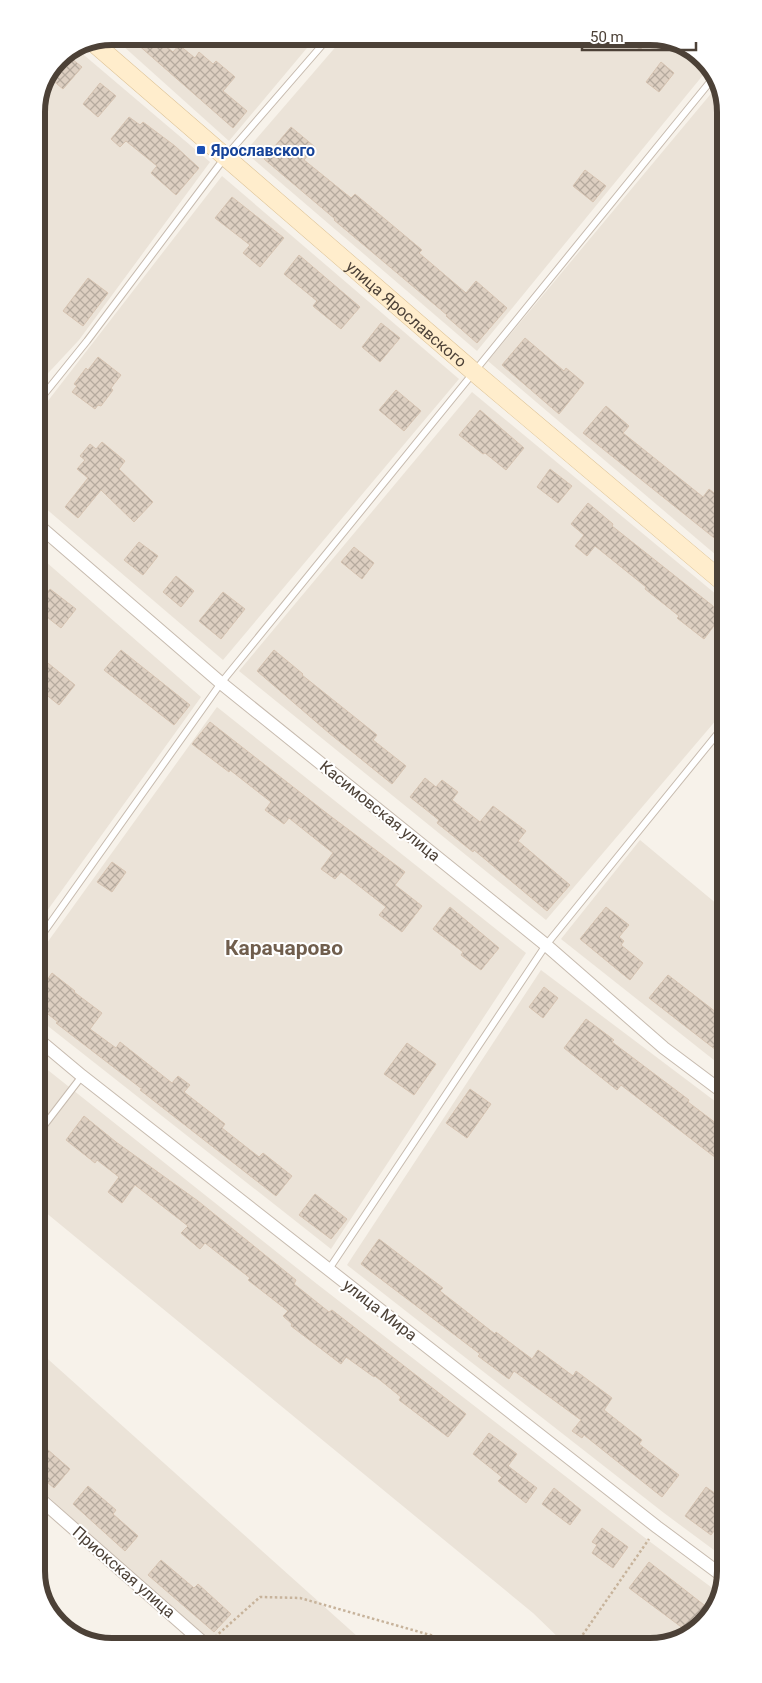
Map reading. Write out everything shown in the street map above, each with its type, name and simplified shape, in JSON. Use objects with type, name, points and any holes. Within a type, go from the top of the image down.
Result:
[{"type":"street","name":"улица Ярославского","points":[[98,46],[474,372],[717,577]]},
{"type":"street","name":"Касимовская улица","points":[[45,531],[221,683],[546,945],[664,1048],[717,1088]]},
{"type":"street","name":"улица Мира","points":[[45,1045],[657,1527],[717,1572]]},
{"type":"street","name":"Приокская улица","points":[[45,1503],[198,1638]]},
{"type":"lane","points":[[45,393],[93,334],[226,156],[322,45]]},
{"type":"lane","points":[[45,931],[221,683],[710,82]]},
{"type":"lane","points":[[329,1269],[546,945],[717,734]]},
{"type":"lane","points":[[45,1124],[82,1076]]},
{"type":"path","points":[[580,1638],[657,1527]]},
{"type":"path","points":[[216,1638],[260,1597],[300,1598],[441,1638]]},
{"type":"shaded area","points":[[122,45],[309,45],[229,141]]},
{"type":"shaded area","points":[[337,45],[654,45],[663,46],[683,54],[691,59],[705,73],[477,351],[245,152]]},
{"type":"shaded area","points":[[81,53],[210,162],[79,340],[45,376],[45,108],[47,95],[59,71]]},
{"type":"shaded area","points":[[713,91],[717,112],[717,556],[488,361]]},
{"type":"shaded area","points":[[222,176],[459,379],[223,660],[45,508],[45,405]]},
{"type":"shaded area","points":[[472,392],[717,595],[717,719],[546,920],[239,671]]},
{"type":"shaded area","points":[[45,561],[201,697],[45,914]]},
{"type":"shaded area","points":[[217,707],[526,953],[331,1249],[45,1024],[45,946]]},
{"type":"shaded area","points":[[640,840],[717,904],[717,1062],[561,939]]},
{"type":"shaded area","points":[[541,970],[717,1103],[717,1552],[664,1513],[347,1265]]},
{"type":"shaded area","points":[[45,1068],[317,1284],[714,1590],[706,1608],[691,1624],[663,1637],[559,1638],[533,1613],[45,1212]]},
{"type":"shaded area","points":[[45,1356],[359,1638],[203,1638],[45,1494]]},
{"type":"building","points":[[138,45],[165,45],[173,52],[179,45],[195,58],[199,52],[213,64],[216,61],[235,77],[223,91],[247,111],[233,128]]},
{"type":"building","points":[[634,45],[644,45],[640,50]]},
{"type":"building","points":[[72,59],[82,67],[63,89],[53,80],[59,71]]},
{"type":"building","points":[[661,62],[674,73],[659,92],[646,82]]},
{"type":"building","points":[[100,83],[116,96],[98,117],[83,104]]},
{"type":"building","points":[[129,117],[140,125],[143,122],[175,146],[199,168],[176,195],[151,173],[157,166],[126,141],[120,147],[111,139]]},
{"type":"building","points":[[291,127],[315,147],[304,160],[351,198],[355,194],[422,250],[419,253],[466,293],[476,281],[507,308],[477,343],[447,315],[264,159]]},
{"type":"building","points":[[585,170],[606,186],[593,202],[573,186]]},
{"type":"building","points":[[232,197],[284,238],[260,267],[243,253],[250,245],[215,218]]},
{"type":"building","points":[[299,255],[360,307],[341,329],[313,306],[317,301],[284,274]]},
{"type":"building","points":[[88,278],[108,293],[83,326],[63,311]]},
{"type":"building","points":[[381,323],[400,338],[380,362],[362,347]]},
{"type":"building","points":[[525,338],[564,371],[566,368],[584,383],[559,414],[502,365]]},
{"type":"building","points":[[98,357],[121,375],[101,406],[98,405],[95,409],[72,392],[77,386],[74,384],[86,368],[88,370]]},
{"type":"building","points":[[396,390],[421,411],[404,431],[379,410]]},
{"type":"building","points":[[606,406],[629,426],[623,433],[703,497],[709,489],[717,495],[717,540],[583,433]]},
{"type":"building","points":[[480,410],[524,448],[506,470],[459,435]]},
{"type":"building","points":[[102,442],[125,461],[119,469],[153,502],[134,522],[101,490],[78,518],[65,507],[88,478],[77,469],[85,460],[80,456],[90,444],[96,449]]},
{"type":"building","points":[[550,469],[572,486],[558,503],[537,487]]},
{"type":"building","points":[[588,503],[613,524],[612,526],[717,609],[717,622],[704,639],[677,618],[679,616],[645,589],[646,587],[595,546],[587,556],[575,546],[584,535],[571,524]]},
{"type":"building","points":[[139,542],[158,556],[143,575],[124,560]]},
{"type":"building","points":[[354,547],[374,563],[362,579],[341,562]]},
{"type":"building","points":[[176,576],[194,591],[181,607],[163,592]]},
{"type":"building","points":[[50,589],[76,609],[61,628],[45,615],[45,595]]},
{"type":"building","points":[[223,592],[245,609],[221,639],[199,621]]},
{"type":"building","points":[[121,650],[190,705],[174,725],[104,670]]},
{"type":"building","points":[[274,650],[377,735],[373,740],[406,766],[392,784],[257,671]]},
{"type":"building","points":[[45,661],[75,685],[59,705],[45,694]]},
{"type":"building","points":[[210,722],[405,872],[395,885],[422,906],[402,932],[379,915],[386,907],[341,872],[335,879],[321,869],[333,853],[289,818],[284,824],[265,810],[271,802],[230,770],[229,772],[192,744]]},
{"type":"building","points":[[425,778],[436,787],[442,780],[458,792],[452,800],[480,822],[493,806],[526,831],[518,841],[570,885],[547,911],[474,850],[473,852],[437,823],[439,820],[410,797]]},
{"type":"building","points":[[112,862],[126,872],[112,892],[97,882]]},
{"type":"building","points":[[450,907],[499,948],[481,970],[461,955],[463,952],[433,929]]},
{"type":"building","points":[[606,907],[629,925],[619,937],[624,941],[621,945],[643,963],[630,980],[580,939]]},
{"type":"building","points":[[52,973],[102,1013],[90,1029],[116,1048],[120,1042],[172,1083],[178,1076],[190,1085],[184,1092],[225,1124],[222,1128],[259,1157],[263,1153],[292,1176],[276,1196],[56,1023],[58,1022],[45,1012],[45,983]]},
{"type":"building","points":[[668,975],[717,1013],[717,1021],[714,1024],[717,1026],[716,1050],[649,998]]},
{"type":"building","points":[[544,987],[558,998],[543,1018],[529,1007]]},
{"type":"building","points":[[586,1019],[614,1040],[612,1042],[689,1100],[688,1102],[717,1124],[717,1159],[621,1085],[617,1090],[564,1048]]},
{"type":"building","points":[[407,1043],[436,1064],[414,1095],[384,1074]]},
{"type":"building","points":[[470,1089],[491,1104],[467,1138],[446,1123]]},
{"type":"building","points":[[84,1116],[116,1142],[198,1201],[296,1280],[294,1284],[329,1312],[332,1310],[466,1414],[448,1437],[399,1400],[401,1397],[375,1376],[346,1357],[341,1364],[291,1326],[292,1324],[283,1316],[288,1311],[205,1243],[200,1249],[181,1233],[188,1226],[135,1185],[122,1203],[108,1192],[119,1177],[97,1160],[95,1163],[66,1140]]},
{"type":"building","points":[[315,1194],[347,1219],[331,1239],[299,1215]]},
{"type":"building","points":[[379,1239],[443,1288],[440,1291],[495,1334],[496,1332],[532,1359],[538,1350],[573,1376],[576,1371],[612,1398],[604,1410],[642,1440],[639,1444],[679,1475],[662,1497],[584,1435],[582,1438],[572,1431],[581,1420],[514,1371],[509,1379],[478,1356],[480,1354],[361,1264]]},
{"type":"building","points":[[489,1433],[517,1454],[508,1466],[537,1488],[526,1503],[498,1481],[502,1477],[473,1454]]},
{"type":"building","points":[[45,1447],[70,1469],[54,1488],[45,1480]]},
{"type":"building","points":[[88,1486],[116,1510],[113,1514],[138,1536],[125,1551],[73,1504]]},
{"type":"building","points":[[706,1487],[717,1495],[717,1527],[711,1535],[685,1516]]},
{"type":"building","points":[[554,1488],[581,1510],[570,1525],[542,1504]]},
{"type":"building","points":[[602,1528],[628,1547],[613,1568],[592,1553],[597,1545],[592,1542]]},
{"type":"building","points":[[161,1560],[194,1588],[198,1584],[231,1614],[214,1632],[148,1575]]},
{"type":"building","points":[[649,1562],[707,1607],[691,1624],[684,1629],[629,1588]]},
{"type":"place","name":"Ярославского","points":[[201,150]]},
{"type":"district","name":"Карачарово","points":[[284,948]]}]
